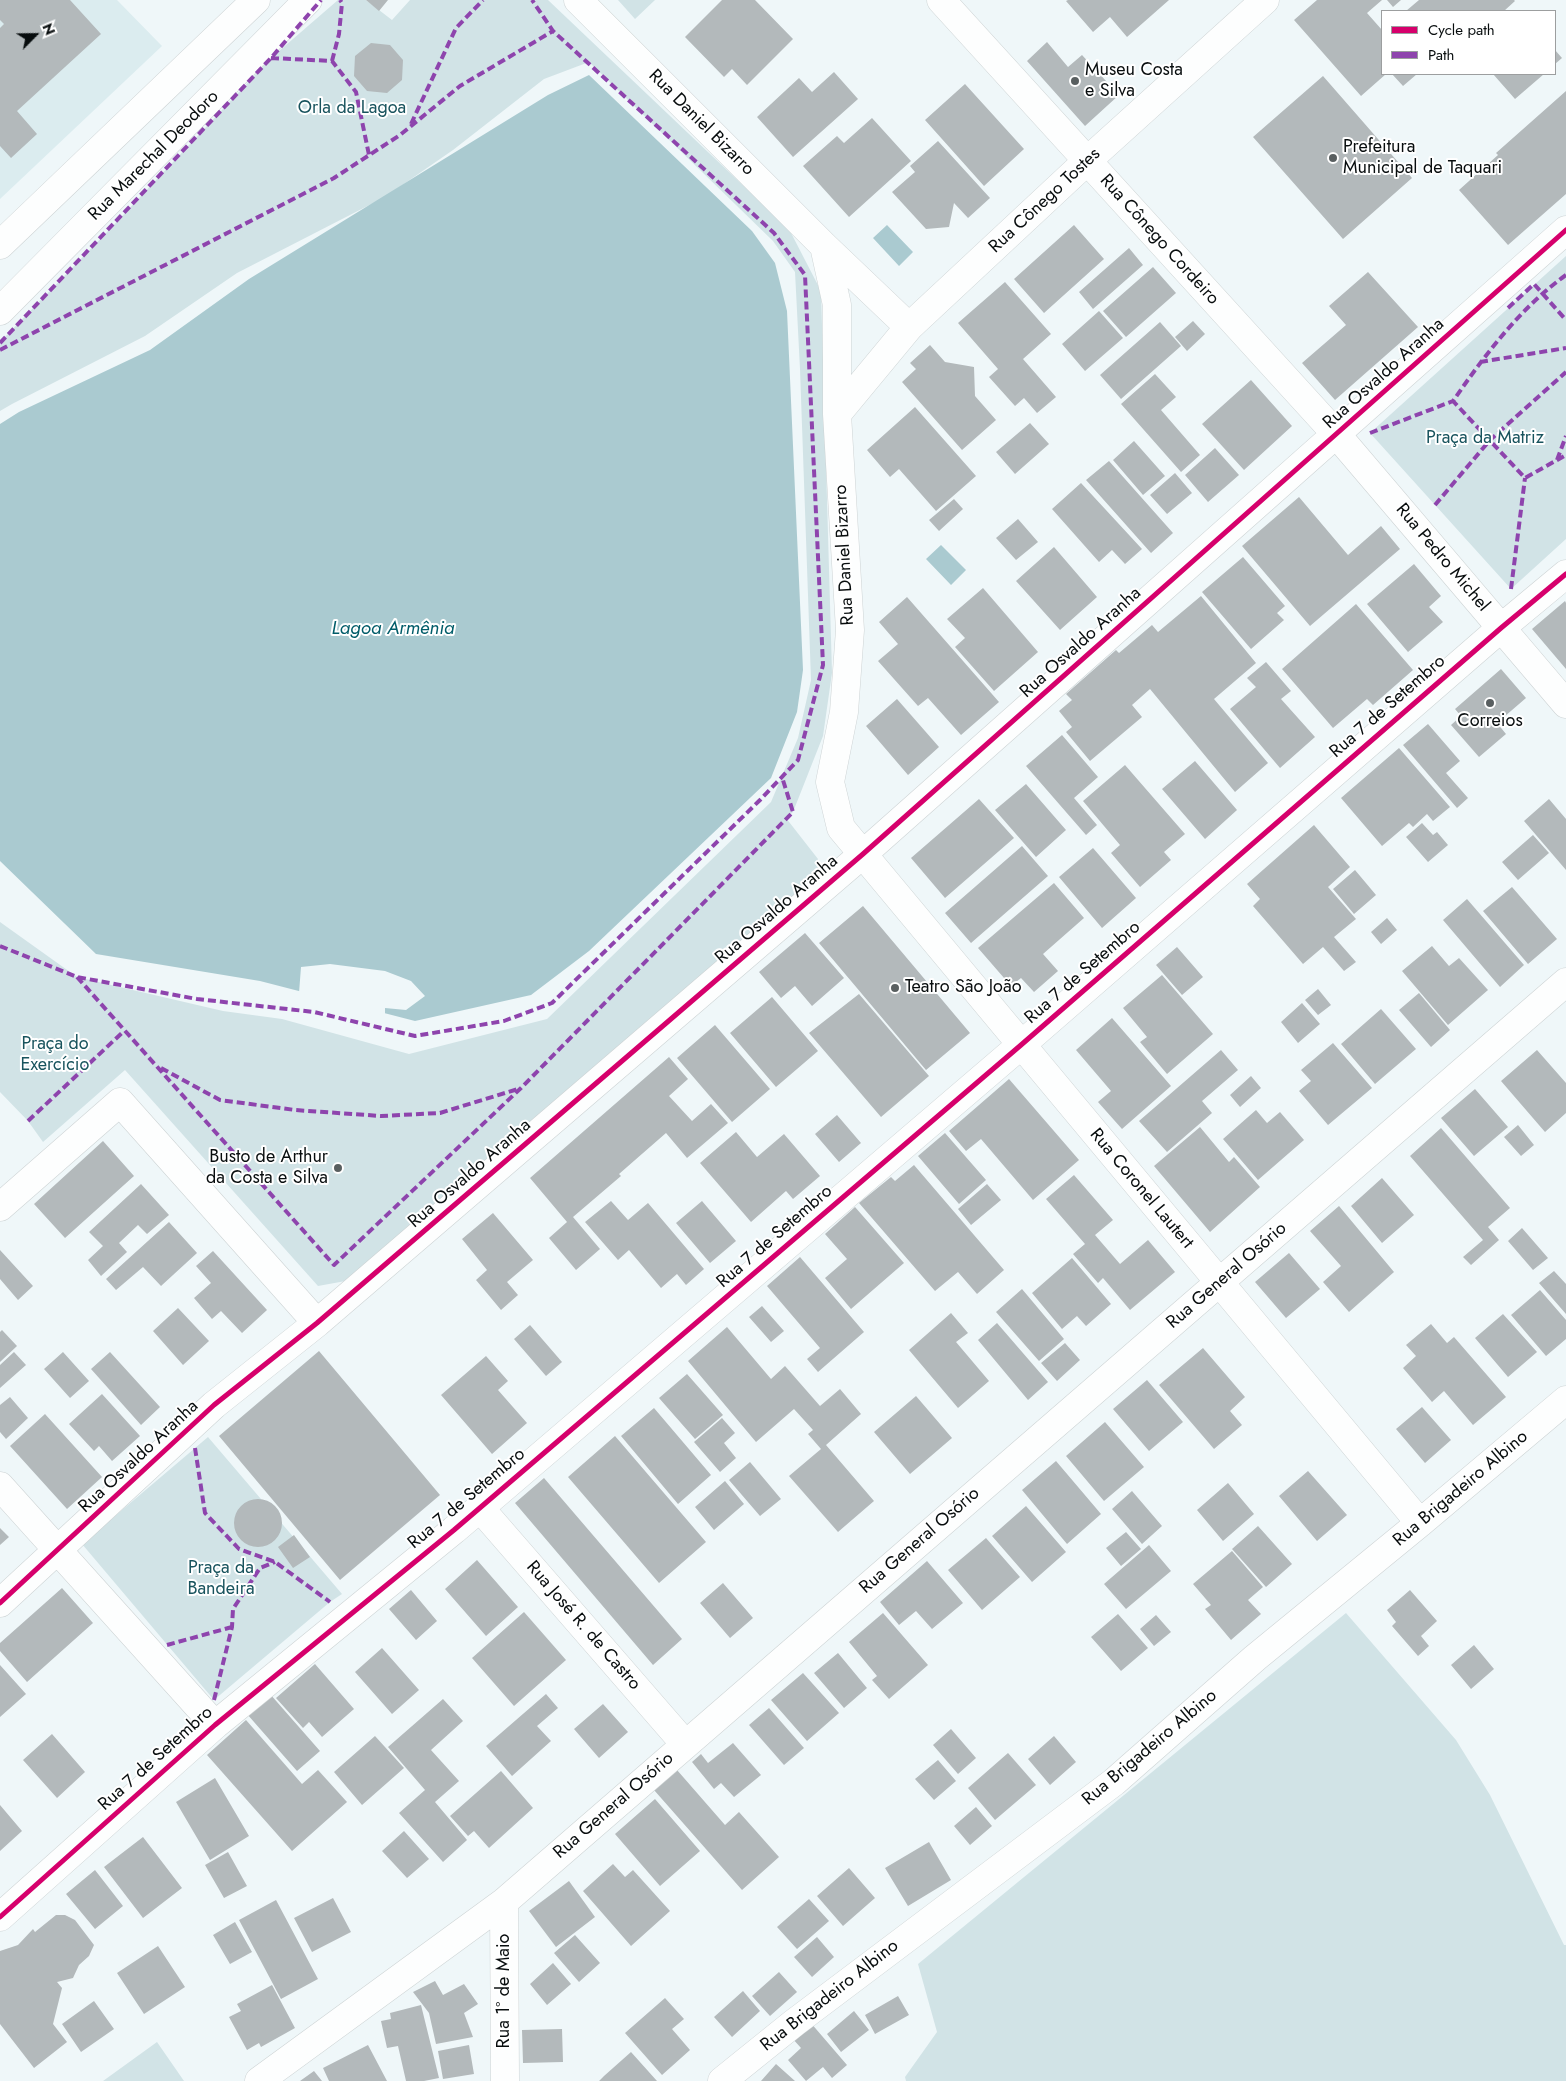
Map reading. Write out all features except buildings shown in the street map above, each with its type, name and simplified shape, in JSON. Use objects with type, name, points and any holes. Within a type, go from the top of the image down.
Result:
[{"type":"street","points":[[0,244],[256,0]]},
{"type":"street","name":"Rua Marechal Deodoro","points":[[0,311],[308,0]]},
{"type":"street","name":"Rua Daniel Bizarro","points":[[578,0],[824,246],[909,327]]},
{"type":"street","name":"Rua Cônego Cordeiro","points":[[941,0],[1337,435]]},
{"type":"street","name":"Rua Cônego Tostes","points":[[836,414],[909,327],[1087,161],[1265,0]]},
{"type":"street","points":[[144,107],[173,137]]},
{"type":"street","name":"Rua Osvaldo Aranha","points":[[0,1603],[214,1406],[318,1323],[863,854],[1566,230]]},
{"type":"street","name":"Rua Daniel Bizarro","points":[[824,246],[837,306],[836,414],[850,630],[844,712],[830,782],[841,828],[863,854]]},
{"type":"street","name":"Rua Pedro Michel","points":[[1337,435],[1566,704]]},
{"type":"street","name":"Rua 7 de Setembro","points":[[0,1917],[215,1725],[480,1508],[1566,574]]},
{"type":"street","name":"Rua Coronel Lautert","points":[[863,854],[1420,1524]]},
{"type":"street","name":"Rua General Osório","points":[[259,2081],[504,1902],[1566,982]]},
{"type":"street","points":[[0,1207],[120,1102],[318,1323]]},
{"type":"street","name":"Rua Brigadeiro Albino","points":[[722,2081],[832,1994],[1114,1782],[1254,1658],[1420,1524],[1566,1400]]},
{"type":"street","points":[[0,1486],[215,1725]]},
{"type":"street","name":"Rua José R. de Castro","points":[[480,1508],[685,1744]]},
{"type":"street","name":"Rua 1º de Maio","points":[[504,1902],[506,2081]]},
{"type":"shaded area","points":[[0,0],[117,0],[162,46],[0,199]]},
{"type":"green space","points":[[338,0],[366,0],[392,20],[410,0],[548,0],[789,229],[821,291],[832,673],[823,736],[793,812],[786,818],[818,859],[818,874],[351,1280],[318,1286],[125,1070],[43,1142],[28,1121],[0,1092],[0,922],[77,977],[223,1011],[282,1019],[409,1054],[547,1019],[771,802],[798,738],[811,680],[795,272],[773,241],[589,62],[544,79],[453,150],[385,197],[237,273],[145,336],[0,411],[0,342],[108,231],[271,58]]},
{"type":"green space","points":[[618,0],[655,0],[635,19]]},
{"type":"green space","name":"Praça da Matriz","points":[[1566,256],[1566,539],[1511,589],[1370,433]]},
{"type":"green space","name":"Praça da Bandeira","points":[[208,1437],[342,1594],[214,1700],[82,1544]]},
{"type":"green space","points":[[1346,1613],[1456,1740],[1490,1795],[1564,1945],[1566,1945],[1566,2081],[906,2081],[905,2077],[937,2032],[918,1964]]},
{"type":"green space","points":[[157,2042],[184,2081],[103,2081]]},
{"type":"water","name":"Lagoa Armênia","points":[[589,75],[752,231],[775,263],[787,311],[803,670],[797,712],[771,778],[589,951],[531,995],[415,1021],[260,981],[96,954],[0,861],[0,424],[19,412],[150,350],[249,279],[548,95]]},
{"type":"water","points":[[887,225],[913,252],[899,266],[873,238]]},
{"type":"water","points":[[941,545],[966,570],[951,585],[926,559]]},
{"type":"pier","points":[[330,964],[385,971],[411,981],[425,996],[406,1010],[385,1008],[385,1016],[299,993],[301,967]]},
{"type":"marked path","points":[[0,343],[271,58],[321,0]]},
{"type":"marked path","points":[[332,61],[339,34],[342,3],[340,0]]},
{"type":"marked path","points":[[411,124],[456,28],[483,0]]},
{"type":"marked path","points":[[0,946],[77,977],[197,999],[314,1012],[415,1036],[504,1021],[552,1003],[760,800],[798,760],[823,665],[805,275],[774,233],[553,31],[532,0]]},
{"type":"marked path","points":[[0,350],[334,178],[400,135],[460,86],[553,31]]},
{"type":"marked path","points":[[271,58],[332,61],[356,92],[369,155]]},
{"type":"marked path","points":[[1566,275],[1518,317],[1453,401],[1525,478],[1566,455]]},
{"type":"marked path","points":[[1508,308],[1534,284],[1566,320]]},
{"type":"marked path","points":[[1480,362],[1566,348]]},
{"type":"marked path","points":[[1435,505],[1490,440],[1566,372]]},
{"type":"marked path","points":[[1370,433],[1453,401]]},
{"type":"marked path","points":[[1557,460],[1566,436]]},
{"type":"marked path","points":[[1511,589],[1525,478]]},
{"type":"marked path","points":[[77,977],[334,1265],[521,1088],[793,812],[782,777]]},
{"type":"marked path","points":[[28,1121],[124,1031]]},
{"type":"marked path","points":[[161,1068],[220,1100],[295,1110],[381,1116],[440,1113],[518,1089]]},
{"type":"marked path","points":[[195,1448],[205,1513],[239,1549],[275,1562],[330,1602]]},
{"type":"marked path","points":[[214,1700],[232,1627],[233,1609],[260,1568],[275,1562]]},
{"type":"marked path","points":[[167,1645],[232,1627]]},
{"type":"cycle path","points":[[0,1603],[214,1405],[317,1323],[863,854],[1566,230]]},
{"type":"cycle path","points":[[0,1917],[215,1725],[454,1530],[1021,1045],[1501,628],[1566,574]]},
{"type":"place","name":"Museu Costa e Silva","points":[[1075,81]]},
{"type":"place","name":"Prefeitura Municipal de Taquari","points":[[1333,158]]},
{"type":"place","name":"Correios","points":[[1490,703]]},
{"type":"place","name":"Teatro São João","points":[[895,988]]},
{"type":"place","name":"Busto de Arthur da Costa e Silva","points":[[338,1168]]},
{"type":"park label","name":"Orla da Lagoa","points":[[352,109]]},
{"type":"park label","name":"Praça do Exercício","points":[[55,1055]]}]
